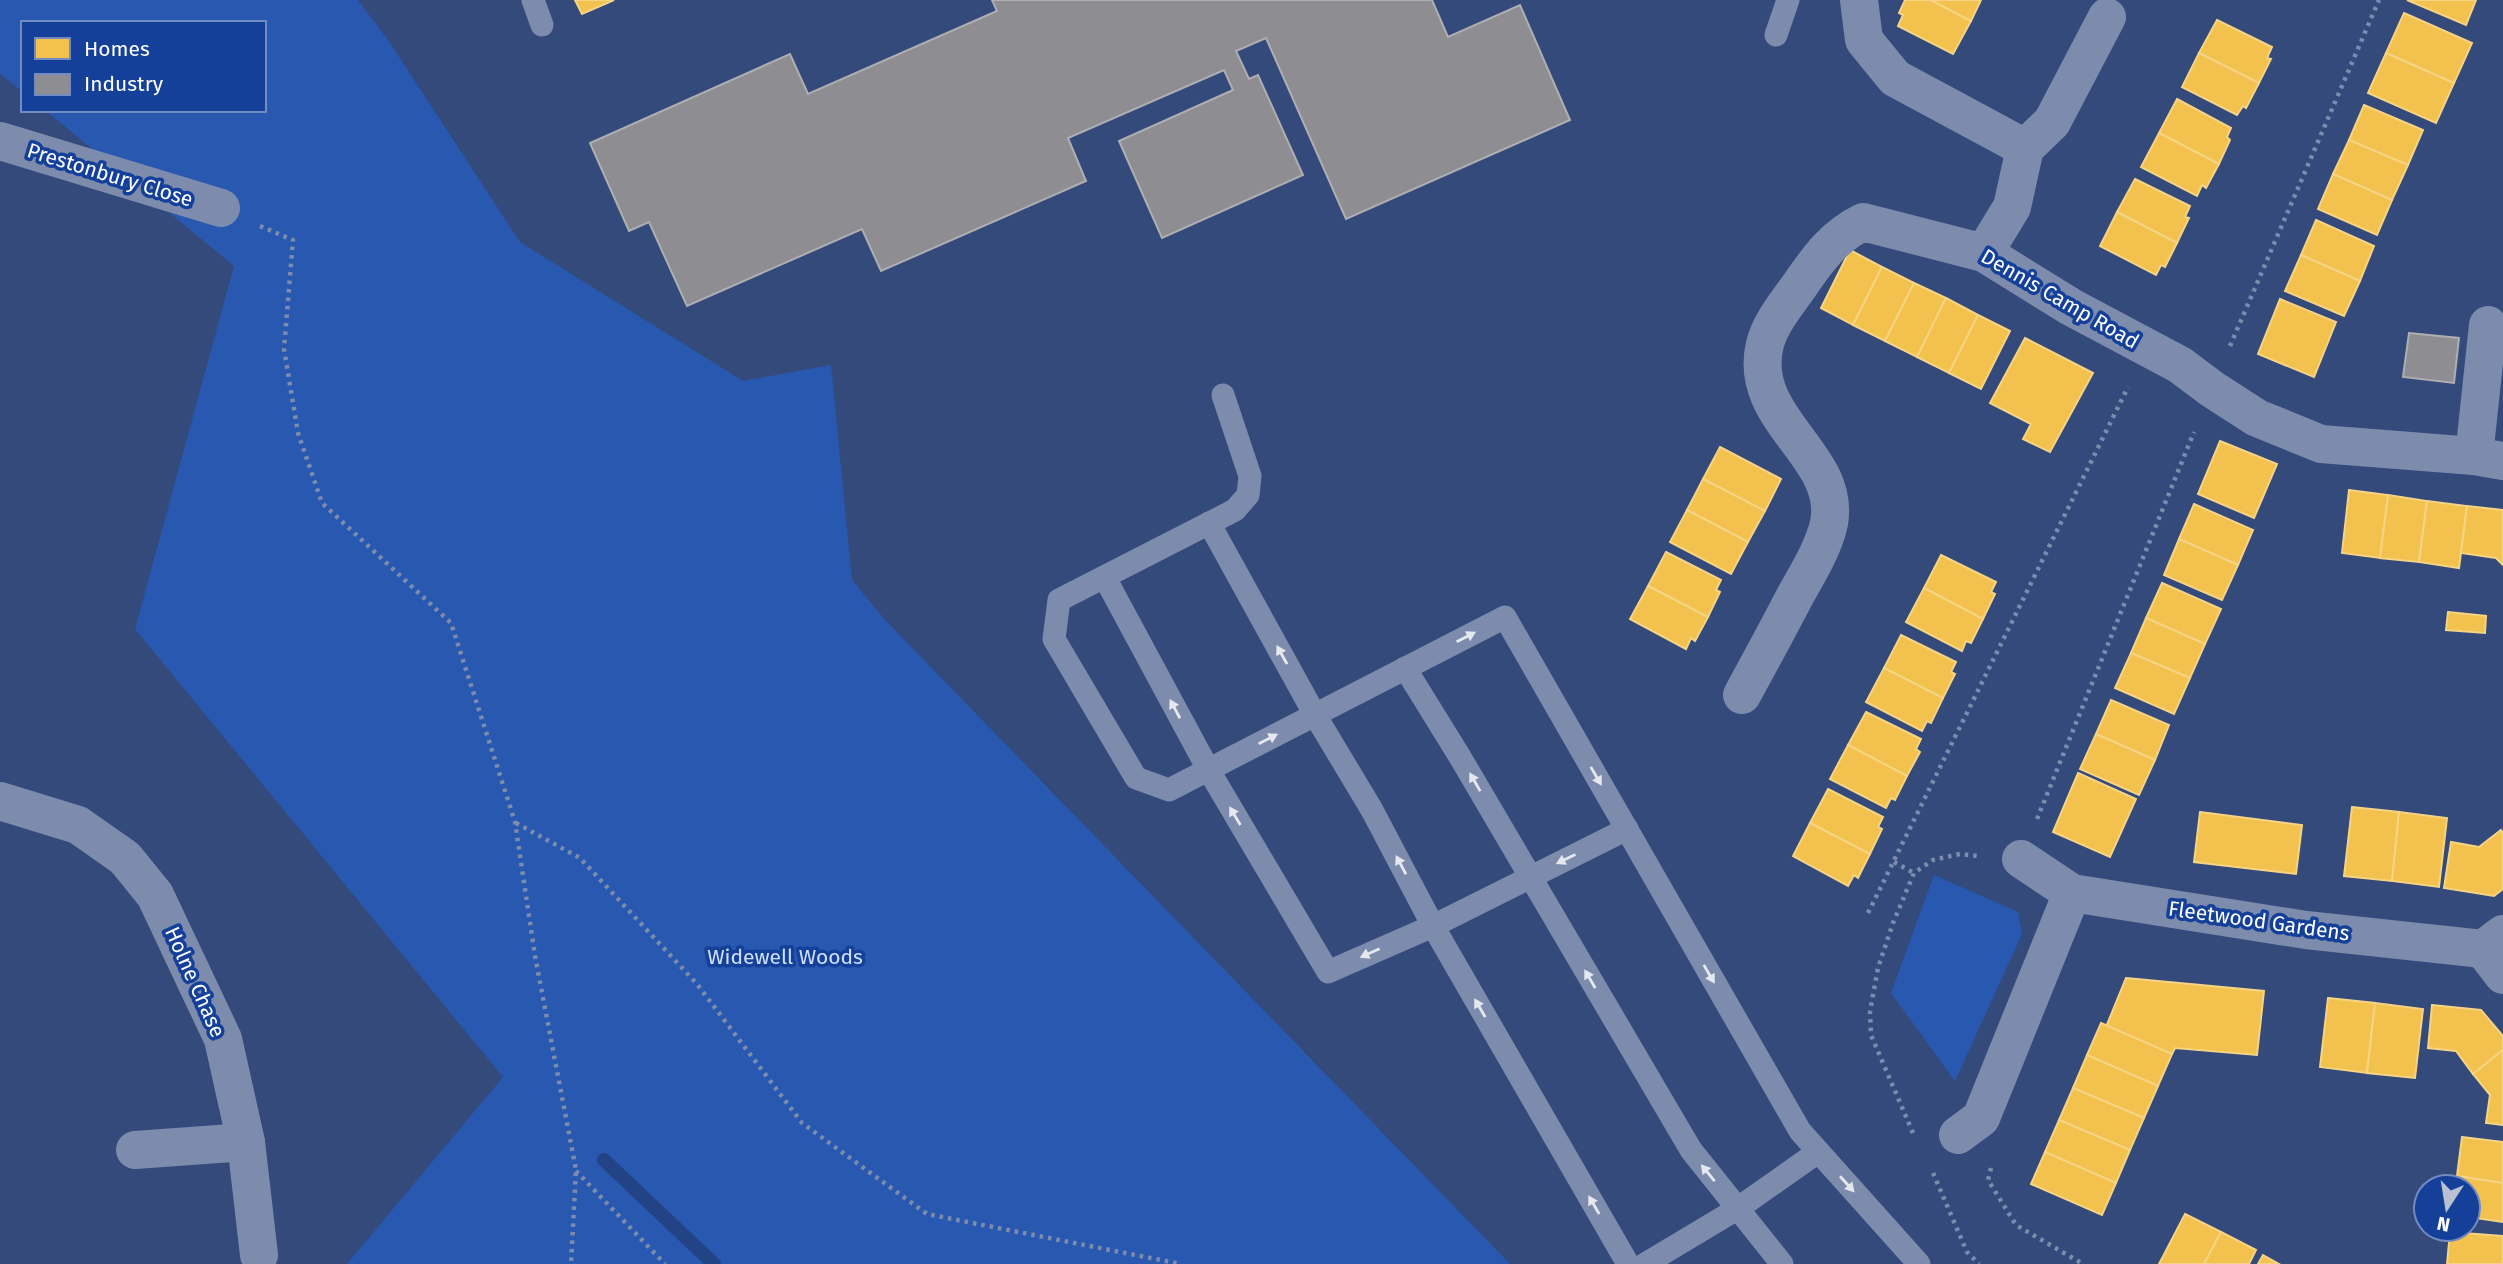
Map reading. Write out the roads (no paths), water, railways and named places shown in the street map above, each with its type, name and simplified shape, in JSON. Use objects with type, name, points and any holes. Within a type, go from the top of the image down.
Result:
[{"type":"street","points":[[1859,0],[1864,40],[1895,79],[2025,148]]},
{"type":"street","points":[[1984,253],[2012,207],[2025,148],[2052,122],[2107,17]]},
{"type":"street","name":"Prestonbury Close","points":[[0,141],[221,208]]},
{"type":"street","name":"Dennis Camp Road","points":[[1742,695],[1810,569],[1829,523],[1826,483],[1819,469],[1788,429],[1765,384],[1765,344],[1777,317],[1827,247],[1846,231],[1863,222],[1984,253],[2071,307],[2180,365],[2211,389],[2257,418],[2321,444],[2488,458]]},
{"type":"street","points":[[2488,325],[2488,458]]},
{"type":"street","name":"Holne Chase","points":[[0,801],[78,825],[125,858],[155,895],[222,1039],[246,1142],[259,1255]]},
{"type":"street","name":"Fleetwood Gardens","points":[[2021,859],[2072,893],[2306,930],[2496,953]]},
{"type":"street","points":[[1969,1126],[2072,893]]},
{"type":"street","points":[[135,1150],[246,1142]]},
{"type":"lane","points":[[533,0],[542,25]]},
{"type":"lane","points":[[1776,35],[1787,0]]},
{"type":"lane","points":[[1223,396],[1250,476],[1248,495],[1235,510],[1059,600],[1054,639],[1136,778],[1169,790],[1505,617],[1800,1131],[1919,1264]]},
{"type":"lane","points":[[1209,523],[1315,715],[1372,810],[1433,926],[1628,1264]]},
{"type":"lane","points":[[1105,578],[1208,769],[1328,972],[1433,926],[1627,830]]},
{"type":"lane","points":[[1405,668],[1531,876],[1691,1150],[1782,1264]]},
{"type":"lane","points":[[1645,1264],[1737,1209],[1818,1152]]},
{"type":"waterway","points":[[604,1160],[714,1264]]},
{"type":"park label","name":"Widewell Woods","points":[[785,957]]}]
